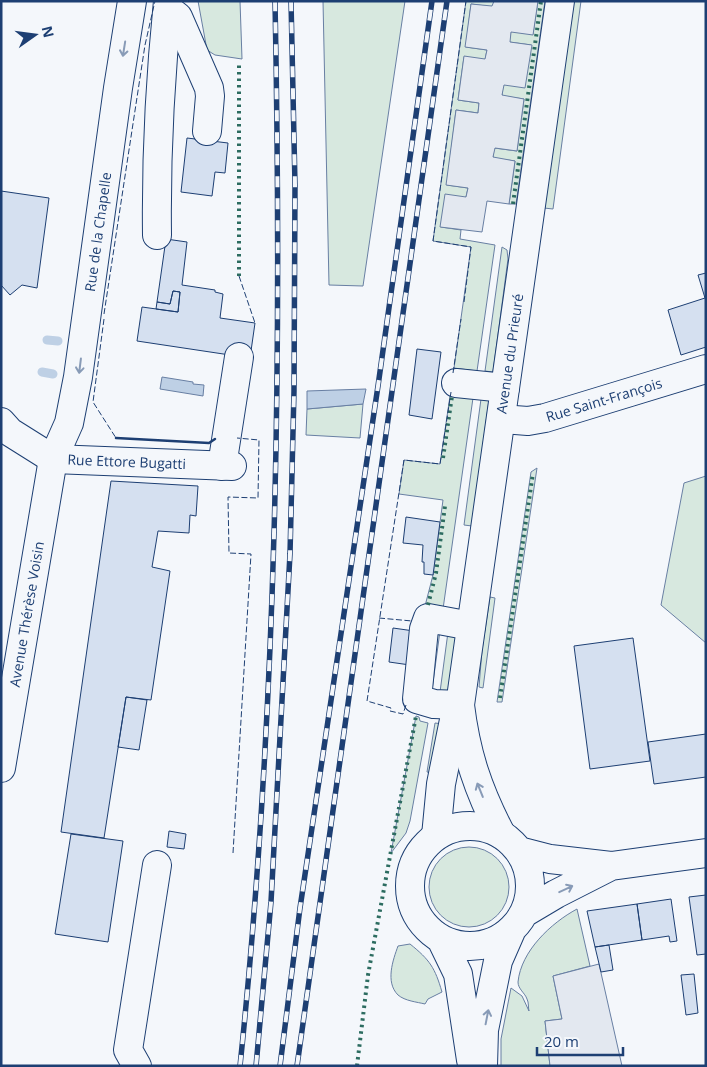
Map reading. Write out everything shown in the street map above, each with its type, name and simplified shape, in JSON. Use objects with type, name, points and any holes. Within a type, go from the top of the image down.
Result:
[{"type":"street","name":"Rue de la Chapelle","points":[[53,459],[69,423],[78,377],[132,1]]},
{"type":"street","name":"Avenue du Prieuré","points":[[436,836],[441,784],[452,727],[460,705],[560,1]]},
{"type":"street","points":[[168,5],[178,17],[209,88],[207,131]]},
{"type":"street","points":[[156,235],[156,185],[168,5]]},
{"type":"street","name":"Rue Ettore Bugatti","points":[[1,422],[10,432],[53,459],[227,466],[238,357]]},
{"type":"street","name":"Rue Saint-François","points":[[500,419],[528,421],[545,418],[706,370]]},
{"type":"street","points":[[456,383],[505,388]]},
{"type":"street","name":"Avenue Thérèse Voisin","points":[[1,768],[53,459]]},
{"type":"street","points":[[460,705],[434,704],[412,697],[424,629],[424,617],[471,626]]},
{"type":"street","name":"Avenue du Prieuré","points":[[460,705],[464,738],[473,769],[487,807],[510,843]]},
{"type":"street","points":[[611,866],[556,894],[518,921],[496,941],[478,946],[459,946],[441,939],[425,926],[419,918],[411,899],[412,868],[421,850],[436,836],[452,828],[469,825],[485,828],[510,843],[550,859],[611,866],[706,853]]},
{"type":"street","points":[[483,1066],[484,1030],[498,961],[518,921],[530,886],[528,868],[510,843]]},
{"type":"street","points":[[137,1066],[128,1050],[157,864]]},
{"type":"street","points":[[441,939],[458,974],[472,1066]]},
{"type":"shaded area","points":[[198,1],[240,1],[242,59],[215,55],[207,50]]},
{"type":"shaded area","points":[[323,1],[405,1],[363,286],[329,285]]},
{"type":"shaded area","points":[[466,1],[494,1],[493,7],[471,4],[466,47],[487,50],[485,60],[464,57],[458,100],[479,103],[478,113],[456,110],[447,185],[468,188],[466,197],[441,227],[461,230],[460,239],[495,245],[477,371],[454,368],[471,247],[433,241]]},
{"type":"shaded area","points":[[494,1],[538,1],[533,35],[511,32],[510,42],[532,45],[525,88],[504,85],[502,95],[524,99],[517,151],[495,148],[493,157],[515,161],[509,204],[487,201],[482,232],[440,227],[445,194],[466,197],[468,188],[446,185],[456,110],[478,113],[479,103],[458,100],[464,56],[485,59],[487,50],[465,47],[471,4],[492,6]]},
{"type":"shaded area","points":[[538,1],[545,1],[516,204],[509,204],[515,161],[493,158],[494,148],[517,151],[524,99],[502,96],[503,85],[531,45],[509,42],[511,31],[533,34]]},
{"type":"shaded area","points":[[573,1],[581,1],[553,209],[544,208]]},
{"type":"shaded area","points":[[502,247],[507,250],[508,259],[493,372],[485,371]]},
{"type":"shaded area","points":[[450,396],[473,398],[443,609],[425,606],[433,575],[443,500],[399,494],[404,460],[440,464]]},
{"type":"shaded area","points":[[481,399],[489,400],[472,526],[464,525]]},
{"type":"shaded area","points":[[363,404],[360,438],[306,435],[307,409]]},
{"type":"shaded area","points":[[537,468],[502,702],[497,702],[531,472]]},
{"type":"shaded area","points":[[706,476],[706,643],[661,605],[684,483]]},
{"type":"shaded area","points":[[490,597],[495,598],[483,688],[479,687],[482,650]]},
{"type":"shaded area","points":[[432,630],[440,631],[432,690],[424,689]]},
{"type":"shaded area","points":[[448,632],[457,633],[449,693],[440,692]]},
{"type":"shaded area","points":[[416,716],[419,717],[420,721],[428,723],[410,821],[406,833],[391,853]]},
{"type":"shaded area","points":[[435,723],[443,724],[435,774],[427,772]]},
{"type":"shaded area","points":[[461,847],[477,847],[498,858],[509,879],[509,895],[498,916],[477,927],[461,927],[447,921],[435,909],[429,895],[429,879],[435,865],[447,853]]},
{"type":"shaded area","points":[[577,909],[590,966],[553,976],[562,1019],[545,1021],[550,1066],[501,1066],[501,1039],[511,988],[522,996],[529,1011],[528,1001],[518,982],[525,959],[531,949],[548,930]]},
{"type":"shaded area","points":[[410,944],[431,965],[442,992],[428,999],[425,1004],[401,997],[394,990],[392,984],[391,971],[398,946]]},
{"type":"shaded area","points":[[599,964],[622,1066],[550,1066],[545,1021],[562,1019],[553,976]]},
{"type":"water","points":[[162,377],[204,385],[203,396],[160,389]]},
{"type":"water","points":[[366,389],[363,404],[307,409],[307,391]]},
{"type":"building","points":[[187,138],[228,143],[225,173],[215,172],[212,196],[181,192]]},
{"type":"building","points":[[1,191],[49,198],[37,288],[22,285],[10,295],[1,285]]},
{"type":"building","points":[[166,239],[187,242],[182,285],[215,290],[215,292],[223,294],[220,318],[255,323],[250,358],[137,341],[142,307],[178,312],[180,292],[173,291],[170,304],[157,302]]},
{"type":"building","points":[[706,273],[706,347],[681,355],[668,310],[705,298],[698,275]]},
{"type":"building","points":[[173,291],[180,292],[178,312],[156,309],[157,302],[170,304]]},
{"type":"building","points":[[417,349],[441,352],[432,419],[409,415]]},
{"type":"building","points":[[111,481],[198,486],[196,516],[190,515],[189,533],[158,531],[152,567],[170,571],[151,700],[126,697],[104,838],[61,832]]},
{"type":"building","points":[[406,517],[440,522],[433,575],[424,574],[424,562],[422,562],[423,545],[403,543]]},
{"type":"building","points":[[393,628],[414,631],[410,665],[389,662]]},
{"type":"building","points":[[633,638],[650,761],[590,769],[574,646]]},
{"type":"building","points":[[126,697],[147,700],[139,750],[118,747]]},
{"type":"building","points":[[706,734],[706,777],[654,784],[648,742]]},
{"type":"building","points":[[169,831],[186,834],[184,849],[167,847]]},
{"type":"building","points":[[71,834],[123,841],[108,942],[55,934]]},
{"type":"building","points":[[706,895],[706,954],[697,955],[689,897]]},
{"type":"building","points":[[671,899],[677,941],[670,942],[669,936],[642,940],[637,904]]},
{"type":"building","points":[[637,904],[642,940],[595,947],[587,911]]},
{"type":"building","points":[[609,945],[613,970],[601,972],[595,947]]},
{"type":"building","points":[[694,974],[698,1013],[686,1015],[681,975]]},
{"type":"waterway","points":[[47,340],[58,341]]},
{"type":"waterway","points":[[42,372],[53,374]]},
{"type":"railway","points":[[240,1066],[262,800],[274,534],[278,267],[275,1]]},
{"type":"railway","points":[[256,1066],[271,902],[290,554],[294,391],[295,185],[291,1]]},
{"type":"railway","points":[[280,1066],[300,908],[378,386],[432,1]]},
{"type":"railway","points":[[297,1066],[447,1]]},
{"type":"hedge","points":[[513,204],[541,1]]},
{"type":"hedge","points":[[239,63],[239,276]]},
{"type":"hedge","points":[[443,458],[452,396]]},
{"type":"hedge","points":[[500,698],[533,473]]},
{"type":"hedge","points":[[428,605],[436,573],[445,506]]},
{"type":"hedge","points":[[357,1066],[368,975],[416,716]]},
{"type":"fence","points":[[104,314],[145,45],[155,1]]},
{"type":"fence","points":[[464,302],[471,247],[433,241],[466,1]]},
{"type":"fence","points":[[239,276],[255,323]]},
{"type":"fence","points":[[104,319],[93,402],[116,438]]},
{"type":"fence","points":[[453,373],[461,319]]},
{"type":"fence","points":[[406,705],[403,714],[390,711],[391,708],[367,701],[404,460],[440,464],[451,392]]},
{"type":"fence","points":[[233,853],[251,554],[229,553],[228,497],[258,498],[259,440],[237,438]]},
{"type":"fence","points":[[379,618],[412,621]]},
{"type":"wall","points":[[116,438],[209,443],[215,439]]}]
